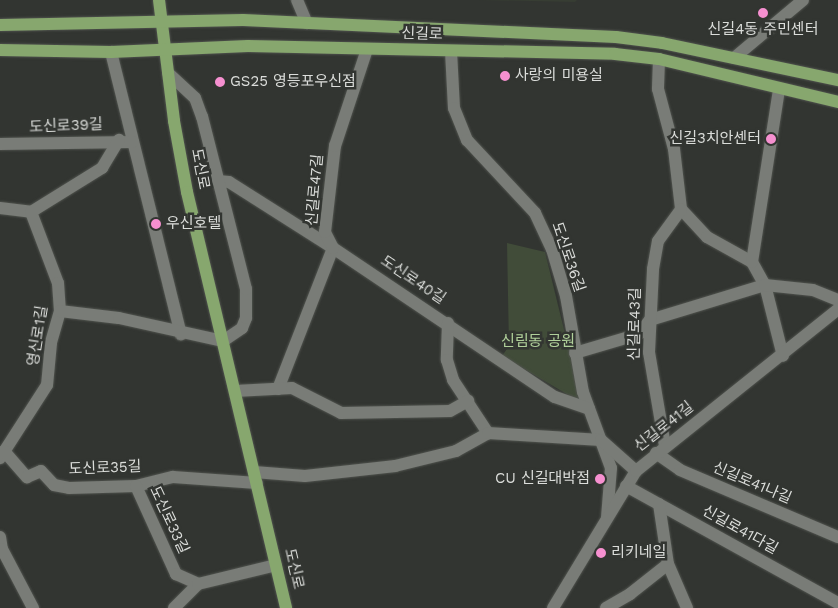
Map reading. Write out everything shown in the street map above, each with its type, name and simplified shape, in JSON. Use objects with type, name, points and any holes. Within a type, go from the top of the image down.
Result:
[{"type":"main road","name":"도신로","points":[[159,0],[164,50],[187,192],[286,608]]},
{"type":"main road","name":"신길로","points":[[0,25],[160,20],[306,23],[616,37],[734,58],[838,80]]},
{"type":"main road","name":"신길로","points":[[0,50],[110,52],[248,46],[615,54],[659,59],[780,90],[838,102]]},
{"type":"street","points":[[297,0],[306,23]]},
{"type":"street","points":[[734,58],[803,0]]},
{"type":"street","name":"신길로47길","points":[[333,248],[325,232],[335,146],[367,48]]},
{"type":"street","name":"도신로36길","points":[[451,51],[454,108],[467,140],[535,213],[552,249],[566,296],[588,409],[611,468],[607,518]]},
{"type":"street","points":[[110,52],[181,334]]},
{"type":"street","points":[[659,59],[658,89],[674,149],[681,209],[707,237],[752,262],[765,285],[783,356]]},
{"type":"street","points":[[60,310],[119,318],[181,334],[223,341],[242,328],[246,318],[247,298],[195,98],[168,73]]},
{"type":"street","points":[[752,262],[780,90]]},
{"type":"street","points":[[0,208],[31,212],[102,168],[119,140]]},
{"type":"street","name":"도신로39길","points":[[0,144],[119,140],[133,142]]},
{"type":"street","name":"도신로40길","points":[[218,181],[229,182],[333,248],[448,323],[555,397],[588,409]]},
{"type":"street","name":"신길로43길","points":[[661,450],[649,352],[650,320],[658,241],[681,209]]},
{"type":"street","name":"영신로1길","points":[[2,454],[47,385],[52,343],[60,310],[58,282],[31,212]]},
{"type":"street","points":[[278,388],[333,248]]},
{"type":"street","points":[[576,353],[639,334],[650,320],[765,285],[813,290],[838,300]]},
{"type":"street","name":"신길로41길","points":[[553,608],[636,471],[783,356],[838,309]]},
{"type":"street","points":[[448,323],[447,360],[453,380],[488,432]]},
{"type":"street","points":[[235,391],[292,388],[341,412],[450,411],[468,401]]},
{"type":"street","points":[[255,478],[305,476],[395,466],[456,451],[488,432],[601,440]]},
{"type":"street","name":"도신로36길","points":[[601,440],[636,471]]},
{"type":"street","name":"신길로41나길","points":[[661,450],[680,470],[838,537]]},
{"type":"street","name":"도신로35길","points":[[2,454],[27,478],[41,471],[54,485],[69,488],[136,486],[172,477],[255,478]]},
{"type":"street","name":"도신로33길","points":[[136,486],[176,574],[198,584]]},
{"type":"street","name":"신길로41다길","points":[[626,486],[838,603]]},
{"type":"street","points":[[659,504],[668,564],[687,608]]},
{"type":"street","points":[[0,537],[2,549],[33,608]]},
{"type":"street","points":[[174,608],[198,584],[276,564]]},
{"type":"street","points":[[606,608],[630,594],[668,564]]},
{"type":"shaded area","points":[[478,0],[577,0],[575,2]]},
{"type":"green space","name":"신림동 공원","points":[[507,243],[545,252],[582,403],[502,356],[509,346]]},
{"type":"place","name":"신길4동 주민센터","points":[[763,13]]},
{"type":"place","name":"사랑의 미용실","points":[[505,76]]},
{"type":"place","name":"GS25 영등포우신점","points":[[220,82]]},
{"type":"place","name":"신길3치안센터","points":[[771,139]]},
{"type":"place","name":"우신호텔","points":[[156,224]]},
{"type":"place","name":"CU 신길대박점","points":[[600,479]]},
{"type":"place","name":"리키네일","points":[[601,553]]}]
